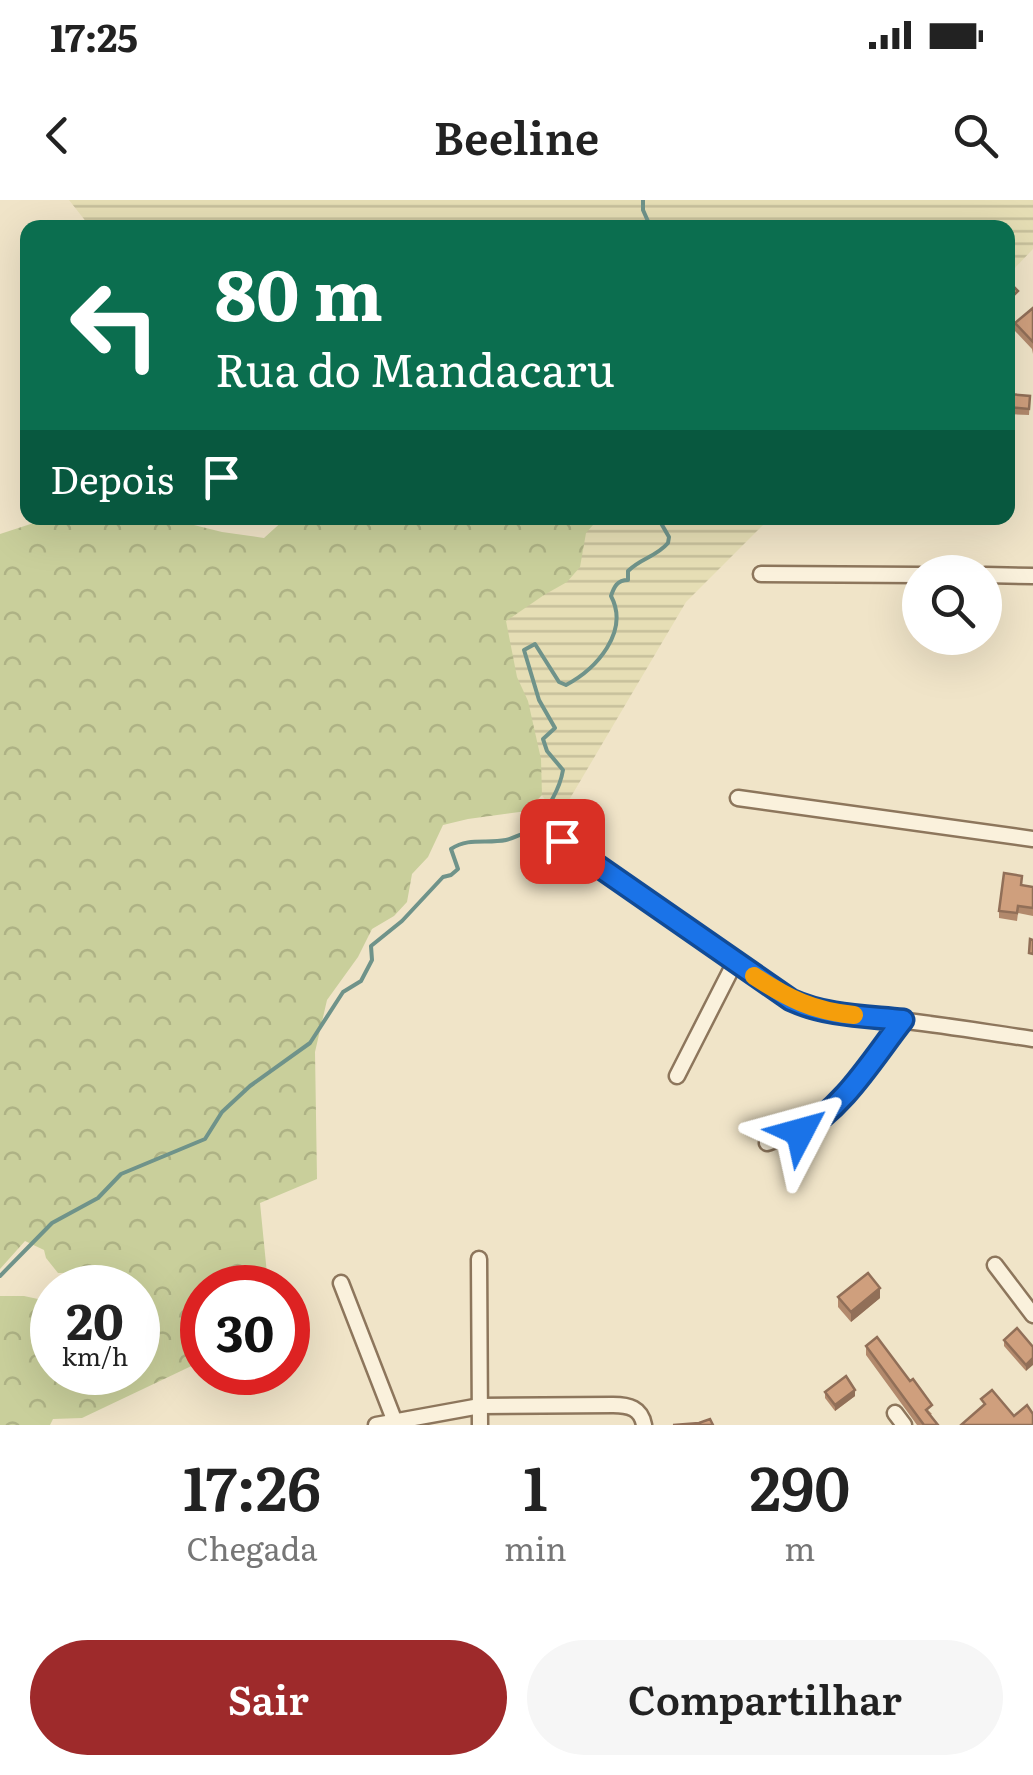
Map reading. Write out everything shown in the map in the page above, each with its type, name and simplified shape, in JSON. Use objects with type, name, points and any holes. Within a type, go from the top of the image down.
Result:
[{"type":"street","points":[[761,574],[902,575]]},
{"type":"street","points":[[1002,575],[1033,576]]},
{"type":"street","points":[[738,798],[1033,839]]},
{"type":"street","points":[[562,841],[734,962],[805,1006],[835,1014],[1033,1039]]},
{"type":"street","points":[[677,1076],[734,962]]},
{"type":"street","points":[[767,1143],[800,1132],[822,1117],[903,1020]]},
{"type":"street","points":[[479,1259],[480,1425]]},
{"type":"street","points":[[995,1264],[1033,1315]]},
{"type":"street","points":[[340,1283],[395,1422]]},
{"type":"street","points":[[376,1425],[480,1406],[613,1404],[632,1407],[641,1418]]},
{"type":"shaded area","points":[[69,200],[1033,200],[1033,249],[1015,268],[1015,220],[85,220]]},
{"type":"shaded area","points":[[327,525],[763,525],[686,602],[559,817]]},
{"type":"green space","points":[[28,525],[194,525],[264,538],[278,525],[593,525],[586,533],[580,567],[567,582],[506,621],[517,677],[528,701],[541,759],[542,795],[527,811],[443,825],[428,857],[412,874],[407,902],[394,916],[372,929],[358,957],[327,1000],[315,1052],[317,1179],[260,1203],[266,1265],[180,1265],[180,1371],[160,1381],[160,1265],[52,1265],[44,1250],[25,1241],[0,1269],[0,534]]},
{"type":"green space","points":[[0,1296],[30,1297],[30,1395],[130,1395],[82,1418],[53,1419],[50,1425],[0,1425]]},
{"type":"building","points":[[1033,308],[1033,342],[1015,323]]},
{"type":"building","points":[[1015,395],[1030,396],[1029,409],[1015,408]]},
{"type":"building","points":[[1004,873],[1022,876],[1021,885],[1033,887],[1033,908],[1018,906],[1017,913],[999,911]]},
{"type":"building","points":[[868,1273],[880,1288],[851,1312],[838,1297]]},
{"type":"building","points":[[1017,1328],[1033,1347],[1033,1358],[1026,1365],[1004,1340]]},
{"type":"building","points":[[877,1337],[932,1405],[926,1410],[938,1425],[924,1425],[866,1346]]},
{"type":"building","points":[[846,1376],[855,1390],[835,1405],[825,1392]]},
{"type":"building","points":[[992,1390],[1014,1416],[1027,1405],[1033,1414],[1033,1425],[961,1425],[985,1404],[981,1399]]},
{"type":"building","points":[[710,1419],[713,1425],[673,1425],[699,1423]]},
{"type":"waterway","points":[[643,200],[647,220]]},
{"type":"waterway","points":[[0,1276],[52,1223],[98,1198],[121,1174],[205,1139],[222,1112],[250,1086],[310,1043],[343,992],[361,981],[372,960],[371,946],[402,921],[443,877],[458,869],[451,849],[464,843],[506,840],[530,832],[554,795],[563,770],[547,751],[543,739],[555,728],[539,700],[524,650],[535,644],[559,682],[566,685],[588,669],[613,636],[616,610],[611,596],[615,587],[628,580],[628,571],[668,543],[662,525]]},
{"type":"slow traffic","points":[[754,976],[805,1006],[854,1015]]},
{"type":"route","points":[[562,841],[791,1000],[835,1014],[903,1020],[837,1103],[800,1132]]}]
